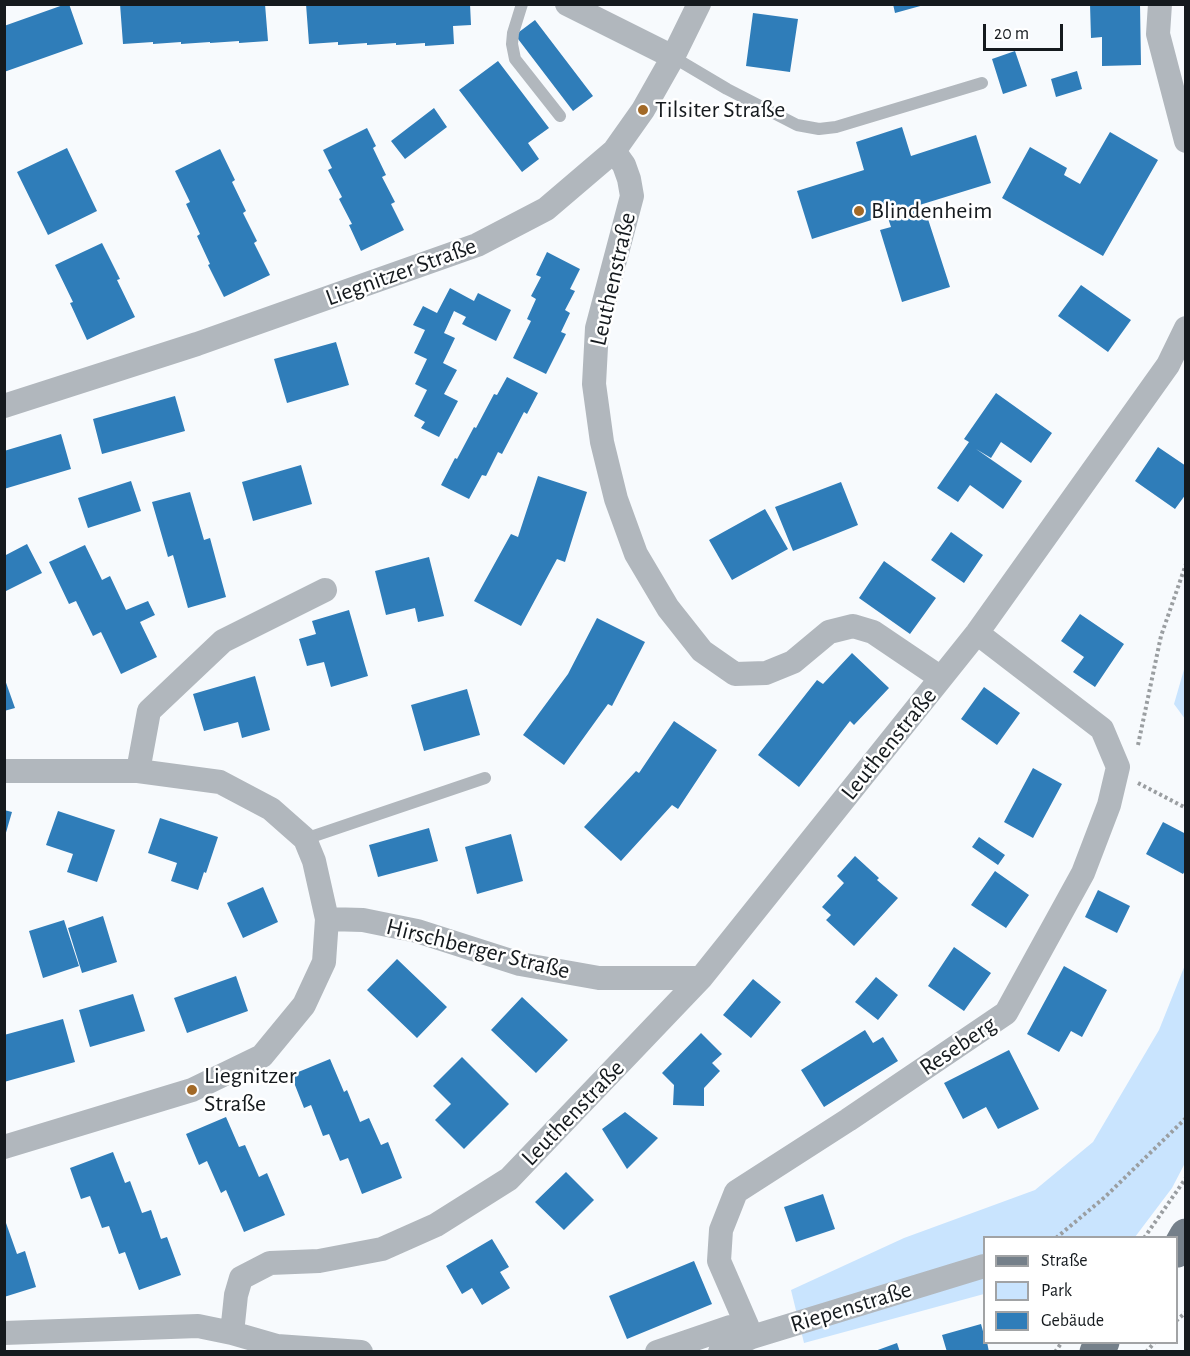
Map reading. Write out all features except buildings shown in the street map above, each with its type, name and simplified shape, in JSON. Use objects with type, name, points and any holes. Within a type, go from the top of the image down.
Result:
[{"type":"main road","points":[[1178,1250],[1185,1235]]},
{"type":"street","points":[[567,4],[673,57]]},
{"type":"street","name":"Liegnitzer Straße","points":[[4,406],[197,345],[477,245],[546,209],[614,151],[643,110],[699,4]]},
{"type":"street","points":[[1160,4],[1158,34],[1185,141]]},
{"type":"street","name":"Leuthenstraße","points":[[614,151],[624,165],[632,196],[597,328],[594,384],[602,442],[616,499],[636,554],[668,608],[702,651],[735,674],[766,673],[775,670],[793,662],[829,632],[853,626],[873,632],[941,678]]},
{"type":"street","name":"Leuthenstraße","points":[[232,1333],[236,1294],[241,1278],[270,1263],[319,1261],[382,1249],[436,1225],[509,1179],[701,978],[977,633],[1168,365],[1185,328]]},
{"type":"street","points":[[138,771],[149,711],[223,640],[325,590]]},
{"type":"street","points":[[977,633],[1102,729],[1118,767]]},
{"type":"street","name":"Reseberg","points":[[752,1337],[719,1261],[721,1230],[736,1192],[848,1120],[1006,1013],[1083,873],[1111,798],[1118,767]]},
{"type":"street","points":[[4,771],[138,771],[220,782],[272,809],[305,839],[314,861],[327,919],[324,962],[304,1005],[262,1056],[192,1090],[4,1147]]},
{"type":"street","name":"Hirschberger Straße","points":[[327,919],[363,920],[417,931],[520,964],[599,978],[701,978]]},
{"type":"street","name":"Riepenstraße","points":[[720,1352],[752,1337],[983,1266]]},
{"type":"street","points":[[4,1333],[198,1326],[277,1346],[361,1352]]},
{"type":"street","points":[[657,1352],[730,1327],[752,1337]]},
{"type":"lane","points":[[522,4],[513,33],[512,44],[515,59],[560,116]]},
{"type":"lane","points":[[673,57],[736,94],[797,125],[819,129],[836,127],[982,84]]},
{"type":"lane","points":[[305,839],[485,778]]},
{"type":"path","points":[[1118,767],[1136,753],[1161,636],[1185,564]]},
{"type":"path","points":[[1111,798],[1120,801],[1135,781],[1185,808]]},
{"type":"path","points":[[1058,1236],[1105,1197],[1185,1118]]},
{"type":"path","points":[[1145,1236],[1185,1178]]},
{"type":"green space","points":[[1185,666],[1185,719],[1174,704]]},
{"type":"green space","points":[[1185,965],[1185,1163],[1172,1188],[1136,1236],[983,1236],[983,1294],[804,1343],[791,1290],[904,1238],[1035,1190],[1093,1142],[1159,1030]]},
{"type":"place","name":"Tilsiter Straße","points":[[643,110]]},
{"type":"place","name":"Blindenheim","points":[[859,211]]},
{"type":"place","name":"Liegnitzer Straße","points":[[192,1090]]}]
